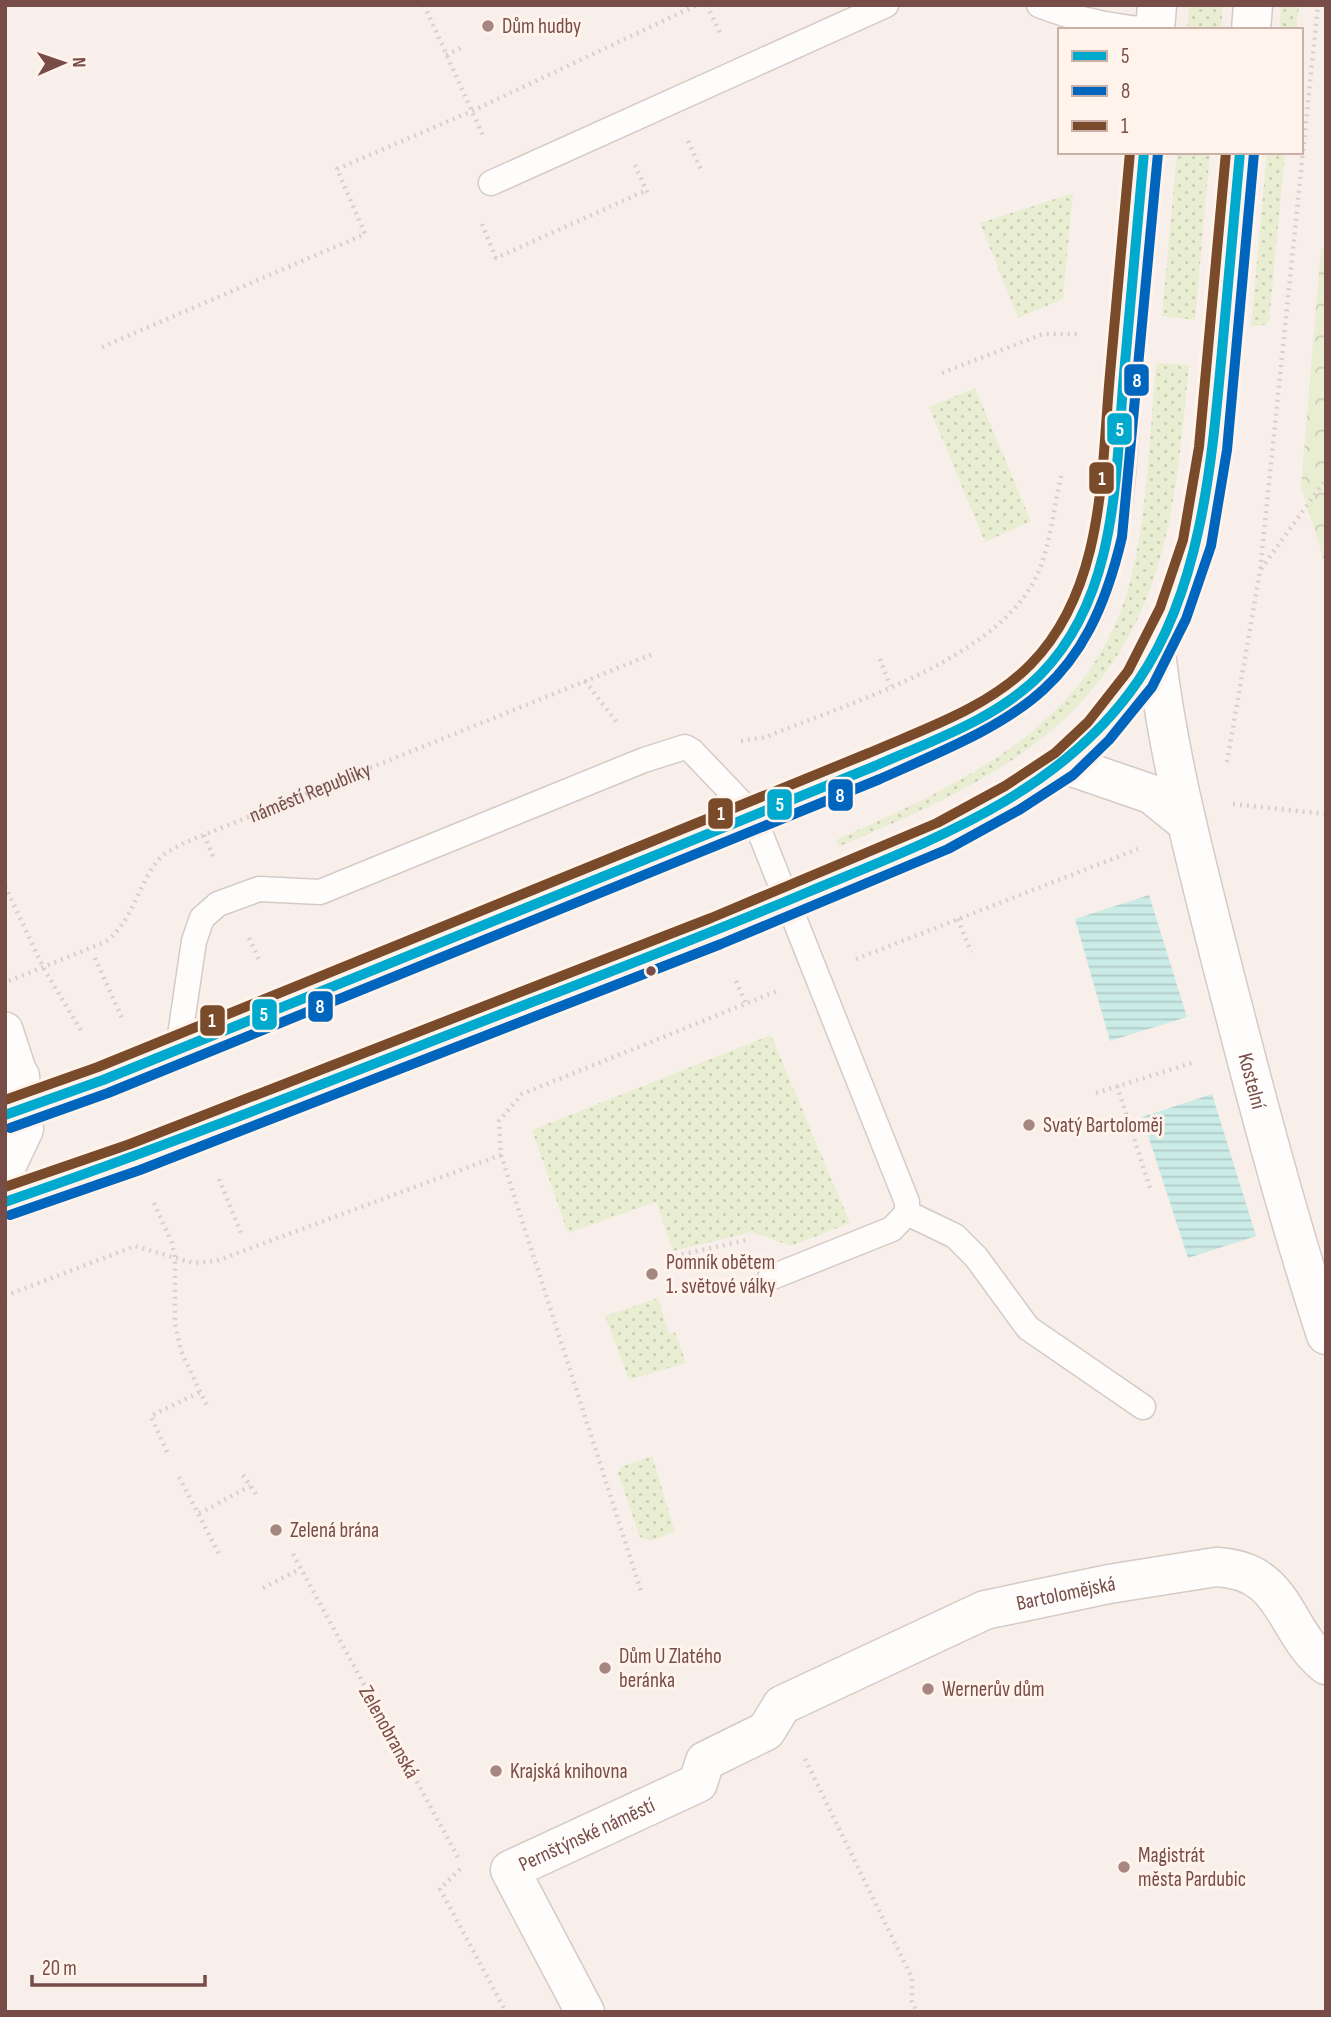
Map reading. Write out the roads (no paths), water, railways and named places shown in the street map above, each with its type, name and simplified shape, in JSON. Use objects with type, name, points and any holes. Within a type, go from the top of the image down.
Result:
[{"type":"street","points":[[1153,28],[1157,5]]},
{"type":"street","points":[[1251,28],[1253,5]]},
{"type":"street","points":[[16,1099],[178,1049],[874,766],[990,711],[1041,674],[1076,630],[1102,561],[1109,526],[1144,154]]},
{"type":"street","points":[[5,1202],[172,1142],[703,936],[943,836],[1021,793],[1064,764],[1124,703],[1156,653],[1188,574],[1207,492],[1240,154]]},
{"type":"street","name":"Kostelní","points":[[1156,653],[1162,707],[1187,823],[1273,1164],[1326,1335]]},
{"type":"street","points":[[1064,764],[1151,794],[1187,823]]},
{"type":"street","points":[[5,1030],[16,1099],[24,1129],[5,1169]]},
{"type":"street","name":"Bartolomějská","points":[[782,1705],[985,1610],[1109,1584],[1216,1567],[1250,1573],[1264,1582],[1280,1599],[1307,1644],[1326,1665]]},
{"type":"street","name":"Pernštýnské náměstí","points":[[585,2012],[510,1870],[698,1783],[705,1761],[766,1731],[782,1705]]},
{"type":"lane","points":[[491,183],[886,5]]},
{"type":"lane","points":[[1039,5],[1077,20],[1138,28]]},
{"type":"lane","points":[[178,1049],[194,941],[202,918],[218,904],[259,889],[320,892],[675,748],[685,747],[692,751],[753,816],[904,1190],[906,1213],[892,1229],[770,1278]]},
{"type":"lane","points":[[906,1213],[955,1236],[976,1257],[1028,1328],[1143,1407]]},
{"type":"water","points":[[1149,895],[1187,1017],[1110,1041],[1075,919]]},
{"type":"water","points":[[1212,1094],[1256,1236],[1188,1258],[1142,1117]]},
{"type":"place","name":"Dům hudby","points":[[488,26]]},
{"type":"place","name":"Svatý Bartoloměj","points":[[1029,1125]]},
{"type":"place","name":"Pomník obětem 1. světové války","points":[[652,1274]]},
{"type":"place","name":"Zelená brána","points":[[276,1530]]},
{"type":"place","name":"Dům U Zlatého beránka","points":[[605,1668]]},
{"type":"place","name":"Wernerův dům","points":[[928,1689]]},
{"type":"place","name":"Krajská knihovna","points":[[496,1771]]},
{"type":"place","name":"Magistrát města Pardubic","points":[[1124,1867]]}]
